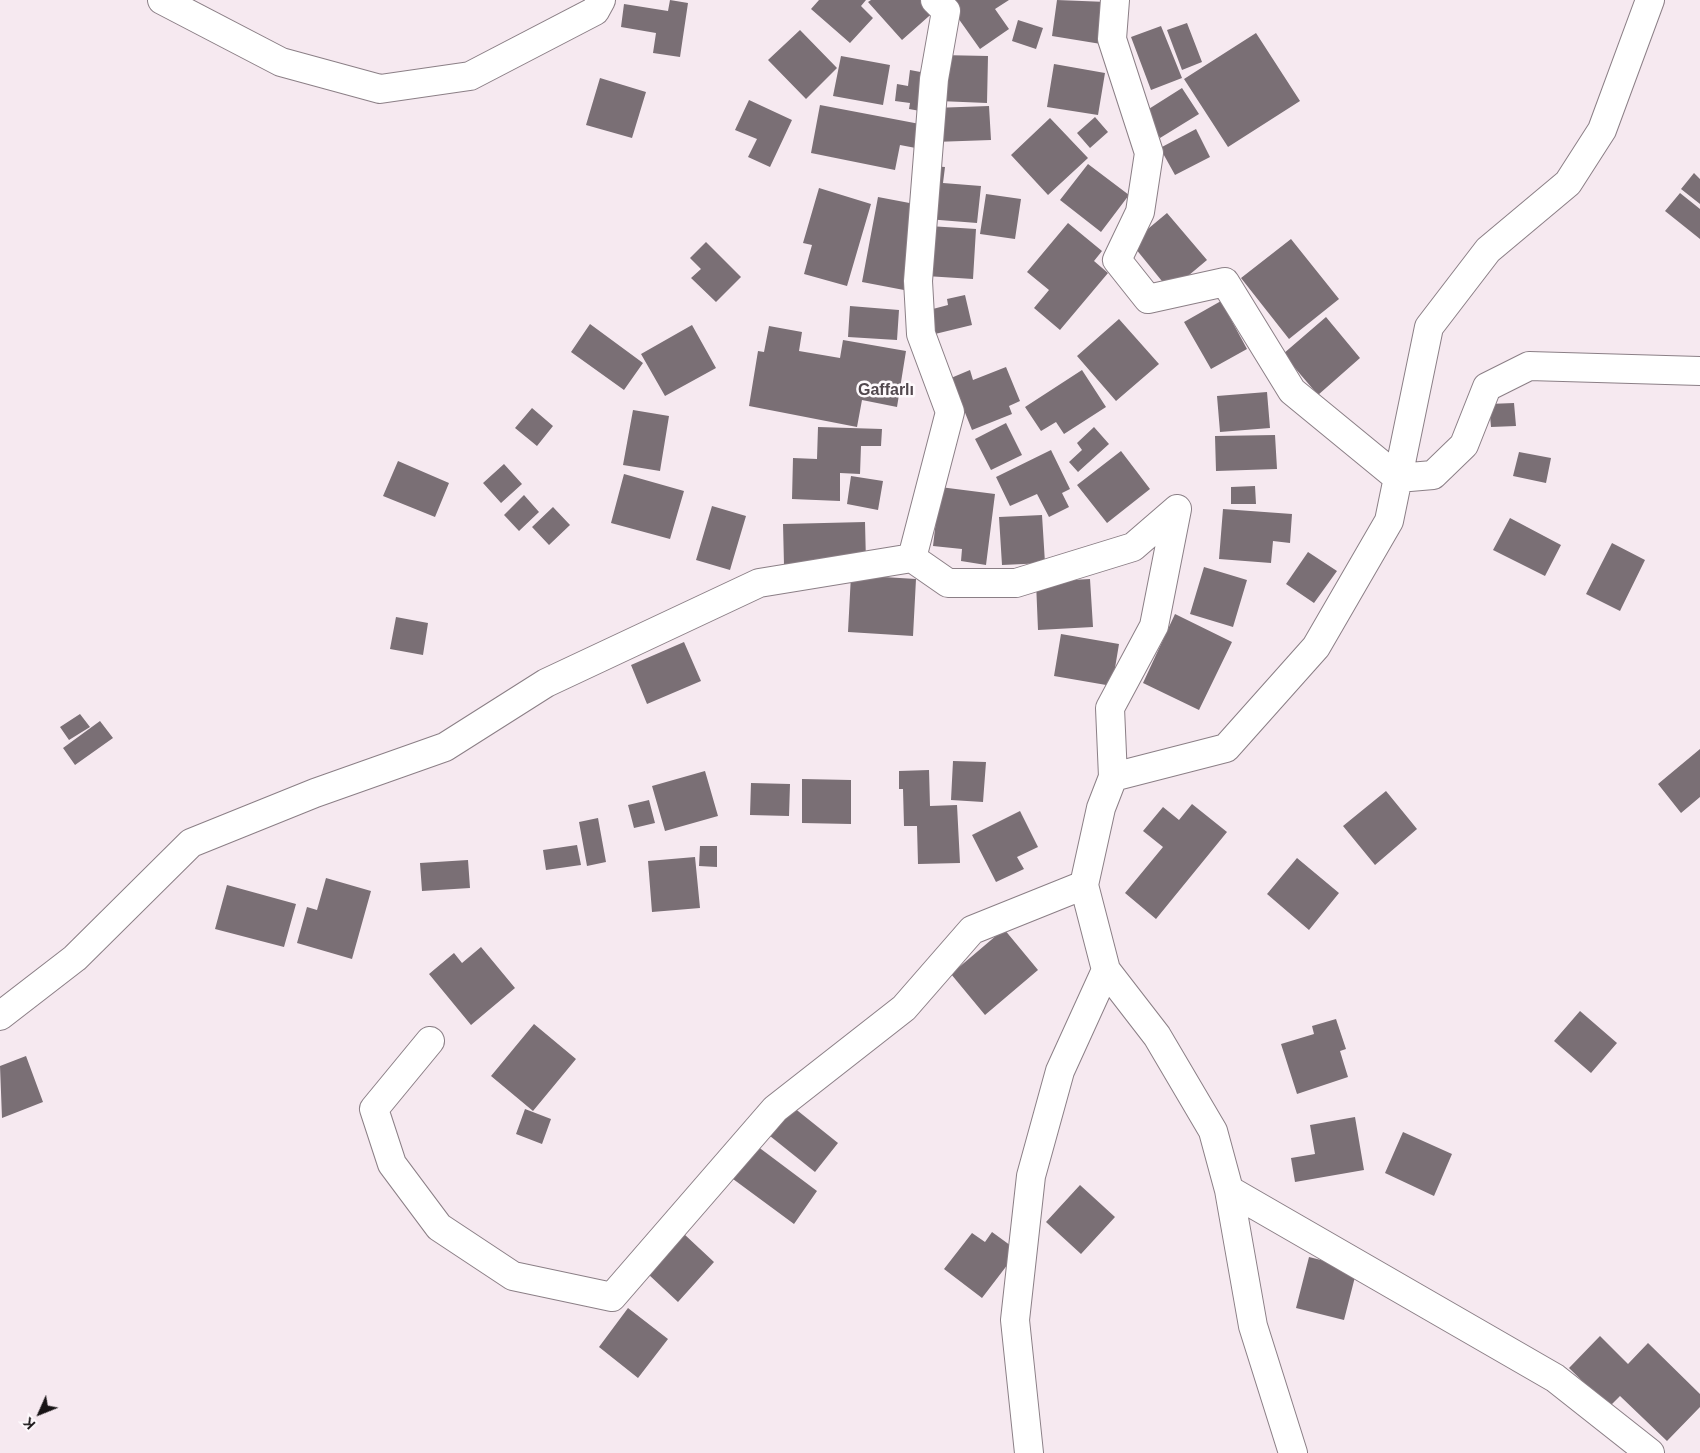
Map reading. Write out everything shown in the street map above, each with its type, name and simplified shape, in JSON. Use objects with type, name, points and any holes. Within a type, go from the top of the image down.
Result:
[{"type":"street","points":[[162,0],[281,62],[380,89],[470,76],[595,11],[601,0]]},
{"type":"street","points":[[912,558],[950,412],[921,334],[918,281],[934,79],[946,12],[935,0]]},
{"type":"street","points":[[1114,0],[1112,40],[1149,153],[1140,212],[1117,260],[1148,299],[1225,282],[1292,391],[1398,478],[1434,475],[1464,445],[1487,387],[1529,366],[1700,371]]},
{"type":"street","points":[[1113,777],[1226,748],[1316,648],[1389,521],[1429,327],[1488,250],[1568,183],[1602,130],[1650,0]]},
{"type":"street","points":[[0,1016],[75,958],[191,842],[315,793],[445,746],[546,683],[759,583],[912,558],[948,583],[1016,583],[1133,547],[1177,509],[1154,626],[1110,708],[1113,777],[1101,808],[1084,885],[1106,970],[1157,1036],[1213,1131],[1229,1190],[1253,1326],[1293,1453]]},
{"type":"street","points":[[430,1041],[374,1110],[392,1164],[440,1227],[513,1276],[612,1297],[775,1109],[904,1008],[972,930],[1084,885]]},
{"type":"street","points":[[1030,1453],[1015,1320],[1030,1176],[1060,1071],[1106,970]]},
{"type":"street","points":[[1229,1190],[1556,1378],[1650,1453]]},
{"type":"building","points":[[670,0],[688,3],[680,57],[653,53],[656,33],[621,27],[624,4],[668,11]]},
{"type":"building","points":[[819,0],[866,0],[861,6],[873,18],[850,43],[811,9]]},
{"type":"building","points":[[871,0],[929,0],[937,9],[902,40],[868,2]]},
{"type":"building","points":[[1009,0],[995,9],[1009,29],[980,49],[946,1]]},
{"type":"building","points":[[1057,0],[1107,2],[1101,44],[1052,36]]},
{"type":"building","points":[[1018,20],[1043,28],[1036,49],[1012,41]]},
{"type":"building","points":[[1187,23],[1202,62],[1182,70],[1167,30]]},
{"type":"building","points":[[1161,26],[1182,78],[1151,90],[1131,37]]},
{"type":"building","points":[[800,30],[837,68],[806,99],[768,60]]},
{"type":"building","points":[[1256,33],[1300,101],[1228,147],[1184,79]]},
{"type":"building","points":[[940,55],[988,56],[987,103],[939,101]]},
{"type":"building","points":[[841,56],[890,65],[883,105],[833,96]]},
{"type":"building","points":[[1054,64],[1105,73],[1098,115],[1047,107]]},
{"type":"building","points":[[910,70],[931,74],[926,112],[909,109],[910,103],[895,101],[897,84],[908,86]]},
{"type":"building","points":[[600,78],[646,92],[632,138],[586,125]]},
{"type":"building","points":[[1182,88],[1199,114],[1160,138],[1144,112]]},
{"type":"building","points":[[749,100],[792,120],[770,167],[748,157],[757,139],[735,130]]},
{"type":"building","points":[[820,105],[925,125],[921,149],[900,145],[895,170],[811,153]]},
{"type":"building","points":[[989,106],[991,140],[934,142],[933,108]]},
{"type":"building","points":[[1095,117],[1108,132],[1090,148],[1077,133]]},
{"type":"building","points":[[1050,118],[1088,158],[1048,195],[1011,155]]},
{"type":"building","points":[[1196,129],[1210,157],[1175,175],[1160,148]]},
{"type":"building","points":[[1088,164],[1129,195],[1101,232],[1060,200]]},
{"type":"building","points":[[931,166],[945,167],[943,183],[981,186],[977,223],[927,219]]},
{"type":"building","points":[[1694,173],[1700,179],[1700,204],[1681,189]]},
{"type":"building","points":[[819,188],[871,204],[847,286],[804,274],[812,245],[803,243]]},
{"type":"building","points":[[1680,193],[1700,209],[1700,239],[1665,211]]},
{"type":"building","points":[[986,194],[1021,199],[1015,239],[980,234]]},
{"type":"building","points":[[878,197],[920,205],[904,290],[862,282]]},
{"type":"building","points":[[1167,213],[1207,260],[1170,291],[1131,243]]},
{"type":"building","points":[[1068,223],[1102,251],[1094,261],[1108,273],[1060,330],[1034,308],[1049,290],[1027,272]]},
{"type":"building","points":[[929,226],[976,229],[973,279],[926,276]]},
{"type":"building","points":[[1291,239],[1339,299],[1289,339],[1241,278]]},
{"type":"building","points":[[706,242],[741,277],[716,302],[691,278],[701,269],[690,258]]},
{"type":"building","points":[[965,295],[972,325],[935,334],[929,310],[948,305],[947,299]]},
{"type":"building","points":[[1221,301],[1247,349],[1211,369],[1184,322]]},
{"type":"building","points":[[850,306],[899,310],[897,340],[848,337]]},
{"type":"building","points":[[1326,317],[1360,358],[1318,395],[1283,354]]},
{"type":"building","points":[[1119,319],[1159,364],[1116,401],[1077,356]]},
{"type":"building","points":[[590,324],[643,363],[624,390],[571,352]]},
{"type":"building","points":[[692,325],[716,368],[665,396],[641,354]]},
{"type":"building","points":[[769,326],[802,332],[799,351],[840,358],[843,340],[906,351],[897,407],[862,400],[857,427],[749,406],[758,351],[764,352]]},
{"type":"building","points":[[1006,367],[1020,401],[1009,406],[1012,414],[972,430],[951,378],[970,370],[973,380]]},
{"type":"building","points":[[1082,370],[1106,407],[1064,434],[1056,422],[1041,431],[1025,407]]},
{"type":"building","points":[[1267,392],[1270,428],[1220,432],[1217,396]]},
{"type":"building","points":[[1514,403],[1516,426],[1491,427],[1489,404]]},
{"type":"building","points":[[532,408],[553,426],[537,446],[515,428]]},
{"type":"building","points":[[633,410],[669,416],[660,471],[623,465]]},
{"type":"building","points":[[1006,423],[1022,455],[991,470],[975,439]]},
{"type":"building","points":[[818,427],[882,429],[881,446],[861,446],[860,474],[840,473],[840,501],[792,499],[793,458],[817,459]]},
{"type":"building","points":[[1094,427],[1109,444],[1078,472],[1069,462],[1082,450],[1077,443]]},
{"type":"building","points":[[1275,435],[1277,469],[1216,471],[1215,436]]},
{"type":"building","points":[[1051,450],[1070,489],[1062,493],[1069,507],[1049,517],[1037,494],[1010,506],[996,477]]},
{"type":"building","points":[[1121,451],[1150,489],[1107,523],[1077,485]]},
{"type":"building","points":[[1519,452],[1551,458],[1546,483],[1513,476]]},
{"type":"building","points":[[398,461],[449,483],[435,517],[383,496]]},
{"type":"building","points":[[504,464],[522,484],[501,503],[483,483]]},
{"type":"building","points":[[624,474],[684,491],[670,539],[611,523]]},
{"type":"building","points":[[851,476],[883,481],[878,510],[847,504]]},
{"type":"building","points":[[1255,486],[1256,504],[1231,504],[1231,487]]},
{"type":"building","points":[[940,487],[995,494],[986,565],[961,561],[962,549],[933,546]]},
{"type":"building","points":[[524,495],[539,512],[519,531],[504,515]]},
{"type":"building","points":[[712,506],[746,516],[730,570],[696,560]]},
{"type":"building","points":[[553,507],[570,525],[549,545],[532,527]]},
{"type":"building","points":[[1223,509],[1292,514],[1290,543],[1273,541],[1271,563],[1219,559]]},
{"type":"building","points":[[1042,515],[1045,563],[1002,565],[999,517]]},
{"type":"building","points":[[1510,518],[1561,545],[1545,576],[1493,550]]},
{"type":"building","points":[[865,522],[866,563],[784,565],[783,524]]},
{"type":"building","points":[[1612,543],[1645,560],[1620,611],[1586,594]]},
{"type":"building","points":[[1308,552],[1337,571],[1314,603],[1286,584]]},
{"type":"building","points":[[1204,567],[1247,580],[1233,627],[1190,614]]},
{"type":"building","points":[[851,575],[916,579],[913,636],[848,632]]},
{"type":"building","points":[[1090,579],[1093,627],[1038,630],[1036,582]]},
{"type":"building","points":[[1175,614],[1232,642],[1199,710],[1143,683]]},
{"type":"building","points":[[396,617],[428,623],[423,655],[390,649]]},
{"type":"building","points":[[1061,634],[1119,644],[1112,686],[1054,676]]},
{"type":"building","points":[[684,642],[701,681],[647,704],[631,665]]},
{"type":"building","points":[[80,714],[90,727],[69,740],[60,727]]},
{"type":"building","points":[[100,721],[113,738],[75,765],[63,748]]},
{"type":"building","points":[[1700,749],[1700,797],[1681,813],[1658,784]]},
{"type":"building","points":[[953,761],[986,762],[983,802],[951,800]]},
{"type":"building","points":[[929,770],[930,806],[957,805],[960,863],[918,864],[917,826],[904,826],[903,789],[899,789],[899,771]]},
{"type":"building","points":[[705,771],[718,816],[665,831],[652,786]]},
{"type":"building","points":[[802,779],[851,780],[851,824],[802,823]]},
{"type":"building","points":[[751,783],[790,784],[789,816],[750,815]]},
{"type":"building","points":[[1386,791],[1417,829],[1375,865],[1343,826]]},
{"type":"building","points":[[649,800],[655,823],[634,828],[628,805]]},
{"type":"building","points":[[1192,804],[1227,832],[1156,919],[1125,893],[1163,847],[1143,831],[1163,807],[1179,820]]},
{"type":"building","points":[[1020,811],[1038,847],[1017,857],[1024,869],[996,882],[972,835]]},
{"type":"building","points":[[598,818],[606,862],[587,866],[579,822]]},
{"type":"building","points":[[577,845],[581,865],[546,870],[543,850]]},
{"type":"building","points":[[700,846],[717,846],[717,867],[699,866]]},
{"type":"building","points":[[695,857],[700,908],[652,912],[648,861]]},
{"type":"building","points":[[1297,858],[1339,893],[1309,930],[1267,894]]},
{"type":"building","points":[[468,860],[470,888],[422,891],[420,863]]},
{"type":"building","points":[[326,878],[371,891],[352,959],[297,943],[307,907],[317,910]]},
{"type":"building","points":[[227,885],[296,904],[284,947],[215,929]]},
{"type":"building","points":[[1004,929],[1038,970],[985,1015],[951,974]]},
{"type":"building","points":[[481,947],[515,988],[471,1025],[429,974],[454,953],[462,963]]},
{"type":"building","points":[[1580,1011],[1617,1043],[1591,1073],[1554,1041]]},
{"type":"building","points":[[1336,1019],[1346,1049],[1340,1051],[1348,1077],[1297,1094],[1281,1044],[1314,1034],[1312,1026]]},
{"type":"building","points":[[534,1024],[576,1059],[533,1111],[491,1076]]},
{"type":"building","points":[[26,1056],[43,1102],[2,1118],[0,1066]]},
{"type":"building","points":[[793,1107],[838,1143],[815,1172],[770,1136]]},
{"type":"building","points":[[525,1109],[551,1119],[542,1144],[516,1134]]},
{"type":"building","points":[[1355,1117],[1364,1170],[1295,1182],[1291,1158],[1315,1154],[1310,1125]]},
{"type":"building","points":[[1403,1132],[1452,1154],[1434,1196],[1385,1173]]},
{"type":"building","points":[[757,1146],[817,1191],[794,1224],[733,1179]]},
{"type":"building","points":[[1080,1185],[1115,1217],[1081,1254],[1046,1222]]},
{"type":"building","points":[[992,1232],[1018,1251],[982,1298],[944,1269],[972,1233],[985,1242]]},
{"type":"building","points":[[684,1234],[714,1262],[678,1302],[648,1274]]},
{"type":"building","points":[[1309,1257],[1357,1269],[1344,1320],[1296,1308]]},
{"type":"building","points":[[628,1308],[668,1339],[638,1378],[599,1347]]},
{"type":"building","points":[[1600,1336],[1628,1364],[1648,1343],[1700,1394],[1700,1407],[1667,1441],[1620,1396],[1609,1407],[1569,1368]]},
{"type":"district","name":"Gaffarlı","points":[[886,391]]}]
